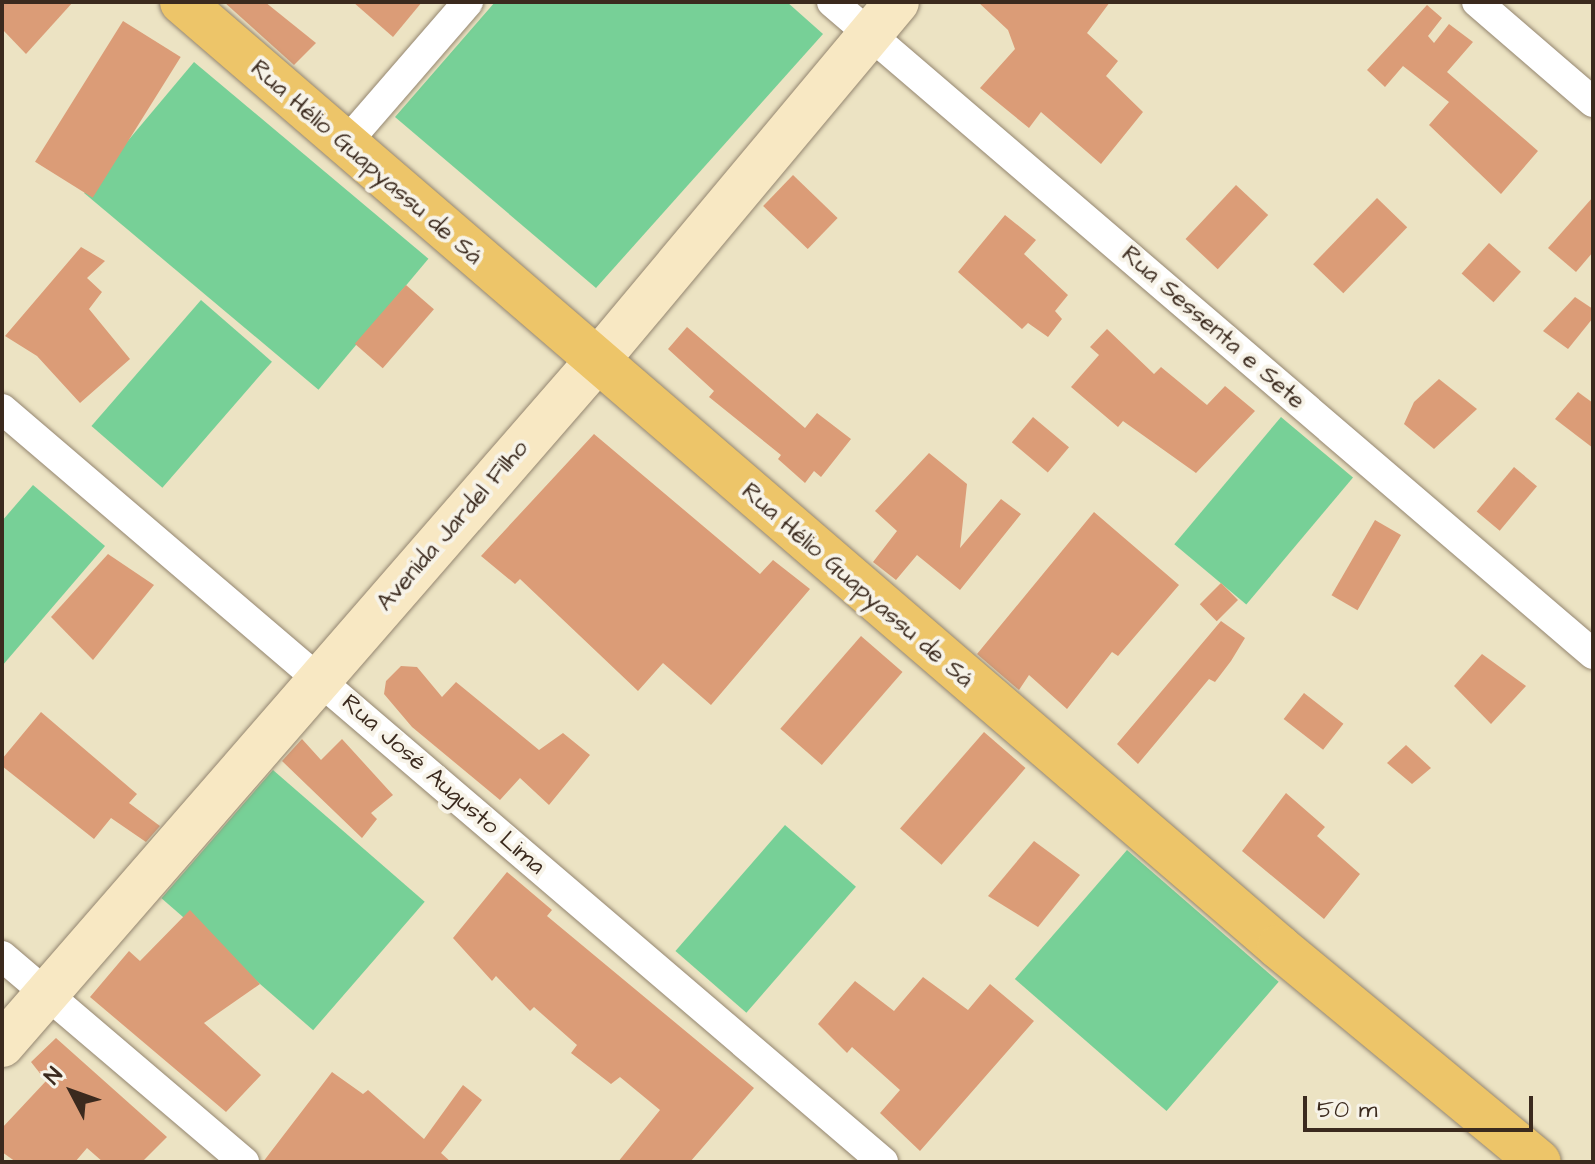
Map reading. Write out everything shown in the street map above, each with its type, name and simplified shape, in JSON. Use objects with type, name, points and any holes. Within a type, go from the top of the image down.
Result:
[{"type":"main road","name":"Rua Hélio Guapyassu de Sá","points":[[182,2],[596,362],[1279,947],[1539,1162]]},
{"type":"main road","name":"Avenida Jardel Filho","points":[[2,1045],[596,362],[883,18]]},
{"type":"street","points":[[345,144],[468,2]]},
{"type":"street","name":"Rua Sessenta e Sete","points":[[832,2],[883,18],[1593,654]]},
{"type":"street","points":[[1477,2],[1593,102]]},
{"type":"street","name":"Rua José Augusto Lima","points":[[2,409],[883,1162]]},
{"type":"street","points":[[2,956],[244,1162]]},
{"type":"green space","points":[[495,2],[787,2],[823,34],[596,288],[395,117]]},
{"type":"green space","points":[[194,62],[428,259],[318,390],[84,193]]},
{"type":"green space","points":[[201,300],[272,362],[162,488],[91,426]]},
{"type":"green space","points":[[1281,417],[1353,477],[1246,605],[1174,544]]},
{"type":"green space","points":[[33,485],[105,546],[2,666],[2,521]]},
{"type":"green space","points":[[273,770],[425,902],[313,1030],[161,898]]},
{"type":"green space","points":[[785,825],[856,887],[746,1013],[675,951]]},
{"type":"green space","points":[[1127,850],[1279,982],[1167,1111],[1015,979]]},
{"type":"building","points":[[2,2],[73,2],[26,54],[2,29]]},
{"type":"building","points":[[224,2],[265,2],[316,43],[294,65]]},
{"type":"building","points":[[353,2],[422,2],[393,37]]},
{"type":"building","points":[[978,2],[1110,2],[1087,33],[1118,61],[1106,76],[1143,112],[1101,164],[1041,112],[1029,128],[980,88],[1015,49],[1008,30]]},
{"type":"building","points":[[1427,5],[1442,18],[1428,36],[1434,43],[1449,24],[1473,42],[1447,72],[1538,151],[1501,194],[1429,125],[1449,102],[1403,66],[1385,87],[1367,70]]},
{"type":"building","points":[[123,21],[181,57],[93,198],[35,162]]},
{"type":"building","points":[[793,175],[838,218],[808,249],[763,206]]},
{"type":"building","points":[[1236,185],[1268,215],[1218,269],[1186,239]]},
{"type":"building","points":[[1593,197],[1593,252],[1576,272],[1548,248]]},
{"type":"building","points":[[1377,198],[1407,227],[1343,293],[1313,264]]},
{"type":"building","points":[[1005,215],[1036,240],[1024,254],[1068,295],[1055,311],[1062,319],[1048,337],[1028,323],[1022,329],[958,272]]},
{"type":"building","points":[[1489,243],[1521,272],[1494,302],[1462,273]]},
{"type":"building","points":[[81,247],[105,261],[87,278],[102,292],[89,309],[130,359],[80,403],[37,356],[5,336]]},
{"type":"building","points":[[406,285],[434,309],[383,368],[355,344]]},
{"type":"building","points":[[1575,297],[1593,309],[1593,318],[1568,349],[1543,331]]},
{"type":"building","points":[[687,327],[805,428],[817,413],[851,439],[821,477],[814,471],[805,483],[778,459],[781,455],[709,397],[714,391],[668,349]]},
{"type":"building","points":[[1107,329],[1154,374],[1161,367],[1207,405],[1225,386],[1255,411],[1196,473],[1123,421],[1118,427],[1071,387],[1099,355],[1090,347]]},
{"type":"building","points":[[1439,379],[1477,409],[1434,449],[1404,424],[1414,402]]},
{"type":"building","points":[[1578,392],[1593,403],[1593,448],[1555,419]]},
{"type":"building","points":[[1033,417],[1069,447],[1048,472],[1012,442]]},
{"type":"building","points":[[594,434],[760,574],[773,560],[810,589],[711,705],[663,663],[638,691],[520,579],[515,584],[481,556]]},
{"type":"building","points":[[929,453],[967,484],[960,548],[1001,499],[1021,514],[960,590],[917,555],[896,580],[873,562],[897,531],[875,511]]},
{"type":"building","points":[[1514,467],[1537,486],[1500,531],[1477,511]]},
{"type":"building","points":[[1094,512],[1179,585],[1118,656],[1112,652],[1067,709],[1029,675],[1019,690],[977,654]]},
{"type":"building","points":[[1375,520],[1401,535],[1357,610],[1332,595]]},
{"type":"building","points":[[108,554],[154,585],[93,660],[51,617]]},
{"type":"building","points":[[1221,583],[1238,600],[1217,621],[1200,604]]},
{"type":"building","points":[[1221,621],[1245,638],[1215,682],[1209,679],[1138,764],[1117,744]]},
{"type":"building","points":[[861,636],[903,672],[822,765],[780,729]]},
{"type":"building","points":[[1482,654],[1526,686],[1491,724],[1454,686]]},
{"type":"building","points":[[401,666],[417,667],[442,697],[456,682],[539,750],[563,733],[590,755],[549,805],[520,778],[500,800],[412,727],[384,694],[386,681]]},
{"type":"building","points":[[1304,693],[1343,724],[1323,750],[1284,719]]},
{"type":"building","points":[[41,712],[137,794],[129,803],[160,826],[146,842],[111,818],[94,839],[2,766],[2,759]]},
{"type":"building","points":[[984,732],[1026,768],[942,865],[900,829]]},
{"type":"building","points":[[302,739],[321,760],[342,739],[393,795],[371,813],[377,819],[362,838],[282,761]]},
{"type":"building","points":[[1406,745],[1431,768],[1412,784],[1387,763]]},
{"type":"building","points":[[1286,793],[1325,827],[1317,836],[1360,874],[1324,919],[1242,851]]},
{"type":"building","points":[[1034,841],[1080,875],[1038,927],[988,896]]},
{"type":"building","points":[[507,872],[552,910],[547,916],[754,1088],[690,1162],[618,1162],[660,1110],[620,1077],[611,1084],[571,1053],[577,1045],[534,1007],[530,1011],[496,976],[492,981],[453,938]]},
{"type":"building","points":[[190,910],[260,984],[204,1023],[261,1075],[226,1112],[90,997],[129,951],[140,961]]},
{"type":"building","points":[[923,977],[968,1010],[990,984],[1034,1021],[920,1151],[880,1113],[900,1090],[852,1047],[847,1053],[818,1024],[855,981],[894,1011]]},
{"type":"building","points":[[56,1038],[167,1137],[142,1162],[103,1162],[87,1148],[75,1162],[16,1162],[2,1152],[2,1128],[46,1081],[31,1062]]},
{"type":"building","points":[[332,1072],[363,1094],[368,1090],[424,1139],[463,1085],[482,1100],[441,1153],[451,1162],[263,1162]]}]
